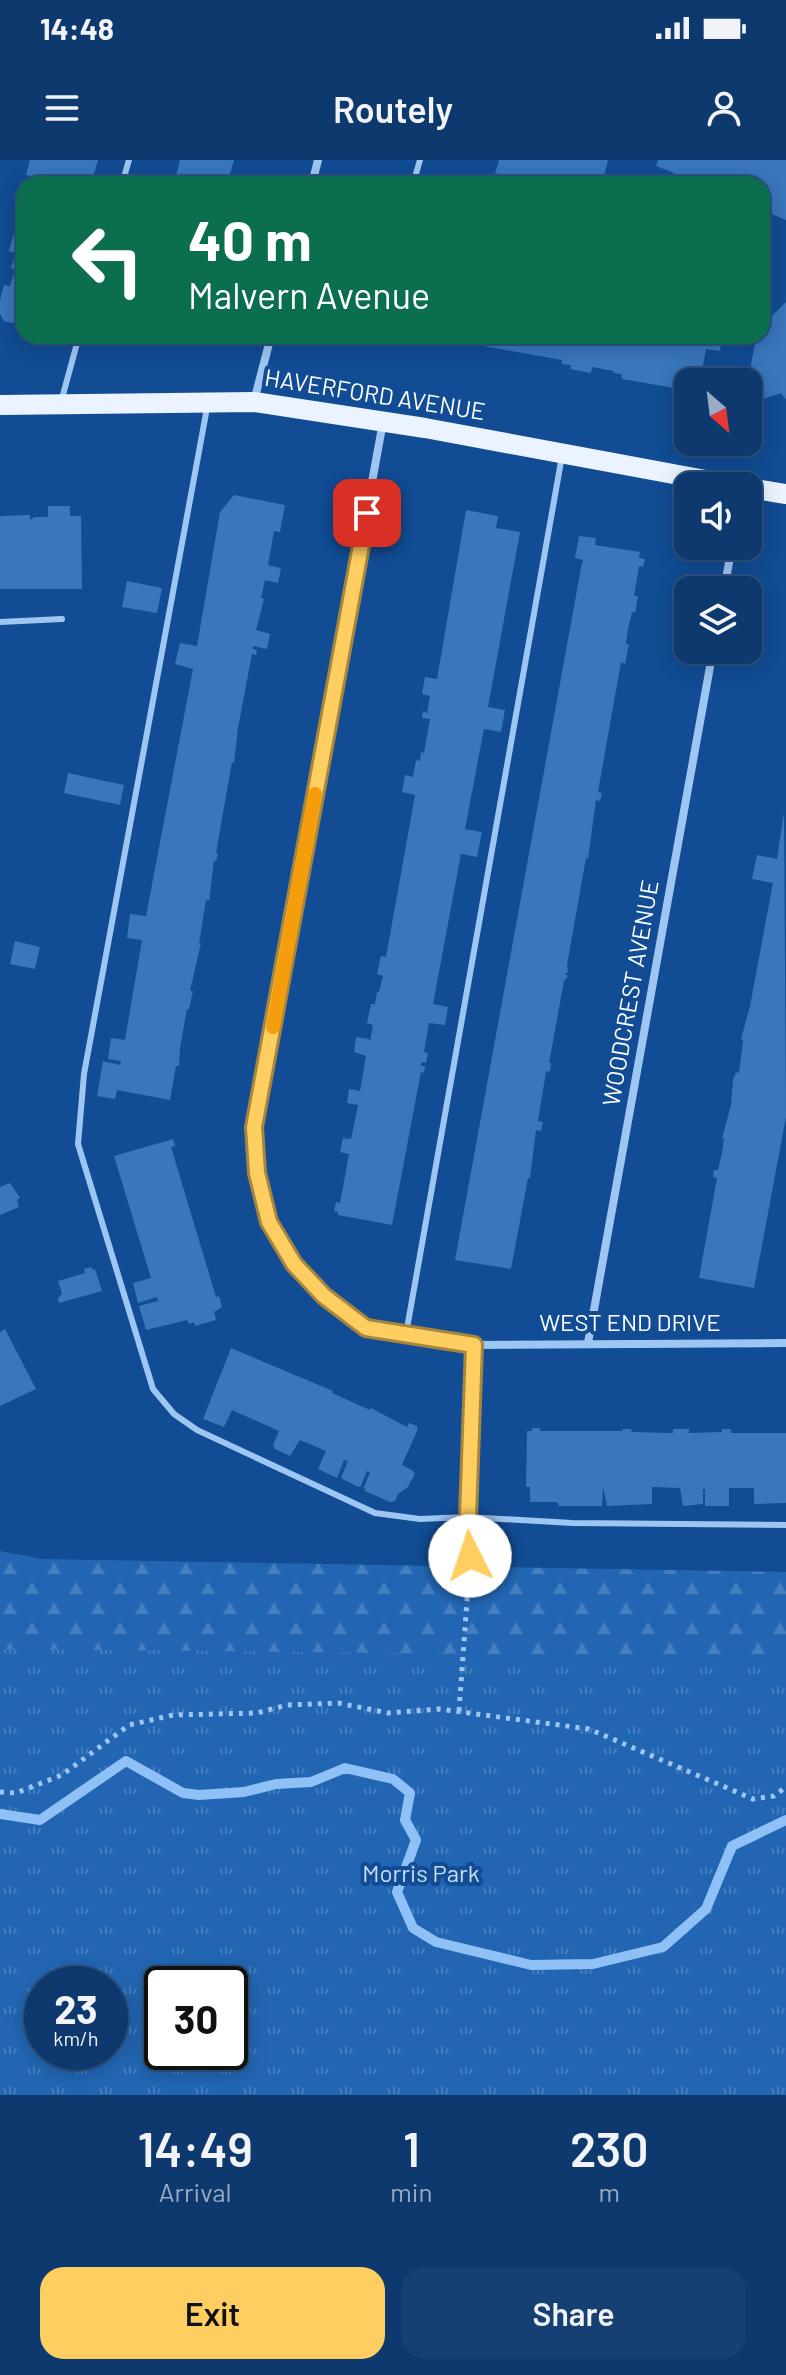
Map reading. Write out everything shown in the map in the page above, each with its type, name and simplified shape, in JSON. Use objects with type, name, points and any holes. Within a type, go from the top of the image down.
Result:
[{"type":"main road","name":"HAVERFORD AVENUE","points":[[0,405],[254,402],[383,421],[674,474]]},
{"type":"main road","points":[[762,490],[786,494]]},
{"type":"street","points":[[254,402],[269,344]]},
{"type":"street","name":"WEST END DRIVE","points":[[383,421],[254,1127],[257,1173],[269,1222],[294,1264],[324,1296],[366,1328],[474,1345],[786,1343]]},
{"type":"street","name":"WOODCREST AVENUE","points":[[588,1343],[710,664]]},
{"type":"street","points":[[470,1556],[468,1517],[474,1345]]},
{"type":"lane","points":[[60,405],[77,344]]},
{"type":"lane","points":[[209,402],[84,1074],[78,1144],[153,1389],[174,1414],[197,1430],[375,1513],[420,1519],[468,1517],[572,1523],[786,1525]]},
{"type":"lane","points":[[406,1334],[563,452]]},
{"type":"lane","points":[[0,622],[62,619]]},
{"type":"path","points":[[459,1711],[470,1556]]},
{"type":"path","points":[[0,1792],[16,1793],[62,1775],[129,1725],[173,1715],[257,1713],[287,1705],[338,1703],[388,1713],[439,1709],[589,1729],[753,1799],[774,1796],[786,1787]]},
{"type":"green space","name":"Morris Park","points":[[0,1551],[42,1559],[786,1572],[786,2068],[289,2095],[0,2095]]},
{"type":"green space","name":"Morris Park","points":[[0,1649],[786,1657],[786,2095],[0,2095]]},
{"type":"building","points":[[30,160],[98,160],[93,176],[26,175]]},
{"type":"building","points":[[180,160],[234,160],[229,176],[176,176]]},
{"type":"building","points":[[499,160],[608,160],[604,176],[495,174]]},
{"type":"building","points":[[658,160],[786,160],[786,220],[770,213],[770,176],[673,176],[674,173],[656,166]]},
{"type":"building","points":[[16,226],[16,253],[9,251]]},
{"type":"building","points":[[16,260],[16,321],[12,323],[4,321],[0,314],[0,300],[4,285],[10,286],[15,270],[11,268]]},
{"type":"building","points":[[786,302],[786,400],[781,393],[762,399],[762,368],[752,368],[755,344],[770,344],[770,318]]},
{"type":"building","points":[[471,344],[721,344],[720,351],[706,349],[703,368],[674,368],[674,388],[622,379],[621,374],[614,371],[592,367],[591,373],[570,369],[571,365],[562,364],[562,360]]},
{"type":"building","points":[[234,495],[285,505],[280,532],[274,531],[268,565],[281,568],[278,583],[265,580],[261,598],[264,599],[256,630],[270,634],[267,649],[253,646],[257,650],[256,655],[252,654],[238,728],[179,1066],[176,1066],[170,1100],[117,1090],[115,1099],[97,1096],[103,1061],[120,1065],[121,1061],[108,1059],[111,1038],[125,1040],[142,940],[127,938],[130,914],[146,916],[193,669],[175,664],[180,643],[197,646],[220,512]]},
{"type":"building","points":[[48,506],[70,506],[70,516],[81,516],[82,589],[0,589],[0,516],[30,515],[30,520],[48,517]]},
{"type":"building","points":[[466,510],[498,516],[496,528],[520,532],[488,707],[505,710],[501,732],[484,729],[465,829],[482,832],[477,857],[461,854],[433,1004],[448,1007],[445,1025],[429,1023],[424,1052],[428,1053],[426,1063],[422,1062],[421,1066],[425,1066],[424,1073],[421,1072],[392,1225],[338,1215],[334,1211],[336,1202],[340,1203],[349,1154],[340,1152],[343,1138],[351,1139],[358,1105],[347,1103],[349,1089],[360,1091],[366,1056],[354,1052],[356,1037],[369,1039],[370,1042],[373,1025],[367,1023],[383,976],[377,974],[381,956],[386,957],[415,795],[402,792],[405,775],[413,777],[416,760],[420,761],[421,752],[424,753],[430,719],[422,718],[423,711],[427,713],[430,696],[422,694],[425,677],[437,679]]},
{"type":"building","points":[[579,536],[596,538],[595,545],[640,552],[639,558],[645,559],[643,567],[639,566],[634,596],[638,596],[635,613],[632,612],[628,629],[625,664],[621,662],[598,792],[602,793],[600,801],[596,800],[568,972],[565,974],[568,976],[564,981],[550,1071],[546,1072],[538,1121],[543,1122],[541,1131],[536,1130],[530,1178],[511,1269],[455,1260],[583,560],[575,558]]},
{"type":"building","points":[[127,581],[162,588],[157,613],[122,607]]},
{"type":"building","points":[[68,773],[124,785],[120,805],[64,793]]},
{"type":"building","points":[[784,812],[786,1117],[754,1288],[699,1278],[717,1178],[713,1177],[714,1170],[718,1170],[722,1153],[733,1080],[736,1072],[739,1073],[741,1039],[773,883],[752,879],[757,855],[777,859]]},
{"type":"building","points":[[15,941],[40,947],[35,969],[10,964]]},
{"type":"building","points":[[173,1139],[175,1146],[171,1147],[216,1297],[219,1296],[222,1307],[214,1312],[216,1320],[195,1326],[194,1322],[189,1324],[187,1320],[146,1330],[139,1306],[158,1301],[157,1297],[138,1303],[133,1283],[151,1278],[114,1156]]},
{"type":"building","points":[[10,1183],[20,1198],[17,1200],[19,1207],[0,1215],[0,1187]]},
{"type":"building","points":[[92,1267],[102,1291],[59,1303],[58,1298],[62,1294],[58,1281],[85,1273],[84,1269]]},
{"type":"building","points":[[5,1329],[36,1389],[0,1406],[0,1332]]},
{"type":"building","points":[[231,1348],[371,1408],[407,1427],[409,1423],[417,1426],[402,1465],[415,1474],[408,1487],[398,1494],[395,1501],[390,1502],[365,1491],[370,1472],[367,1471],[358,1487],[341,1478],[348,1461],[344,1460],[337,1478],[318,1469],[326,1451],[300,1440],[290,1456],[273,1445],[279,1431],[232,1410],[224,1427],[203,1419]]},
{"type":"building","points":[[532,1428],[540,1428],[540,1431],[632,1429],[631,1432],[673,1433],[673,1429],[689,1429],[689,1433],[731,1429],[731,1433],[786,1433],[786,1503],[754,1504],[754,1488],[729,1488],[729,1506],[705,1506],[703,1489],[703,1504],[683,1506],[680,1488],[652,1487],[652,1504],[607,1506],[603,1487],[602,1506],[530,1502],[530,1487],[526,1487],[527,1431],[532,1431]]},
{"type":"waterway","points":[[0,1814],[40,1820],[126,1761],[183,1793],[199,1795],[311,1782],[345,1768],[393,1779],[410,1793],[405,1820],[416,1840],[397,1892],[413,1928],[436,1942],[531,1965],[593,1964],[663,1947],[706,1909],[732,1846],[786,1820]]},
{"type":"slow traffic","points":[[273,1027],[315,794]]},
{"type":"route","points":[[367,513],[254,1127],[257,1173],[269,1222],[294,1264],[324,1296],[366,1328],[474,1345],[468,1517],[470,1556]]}]
